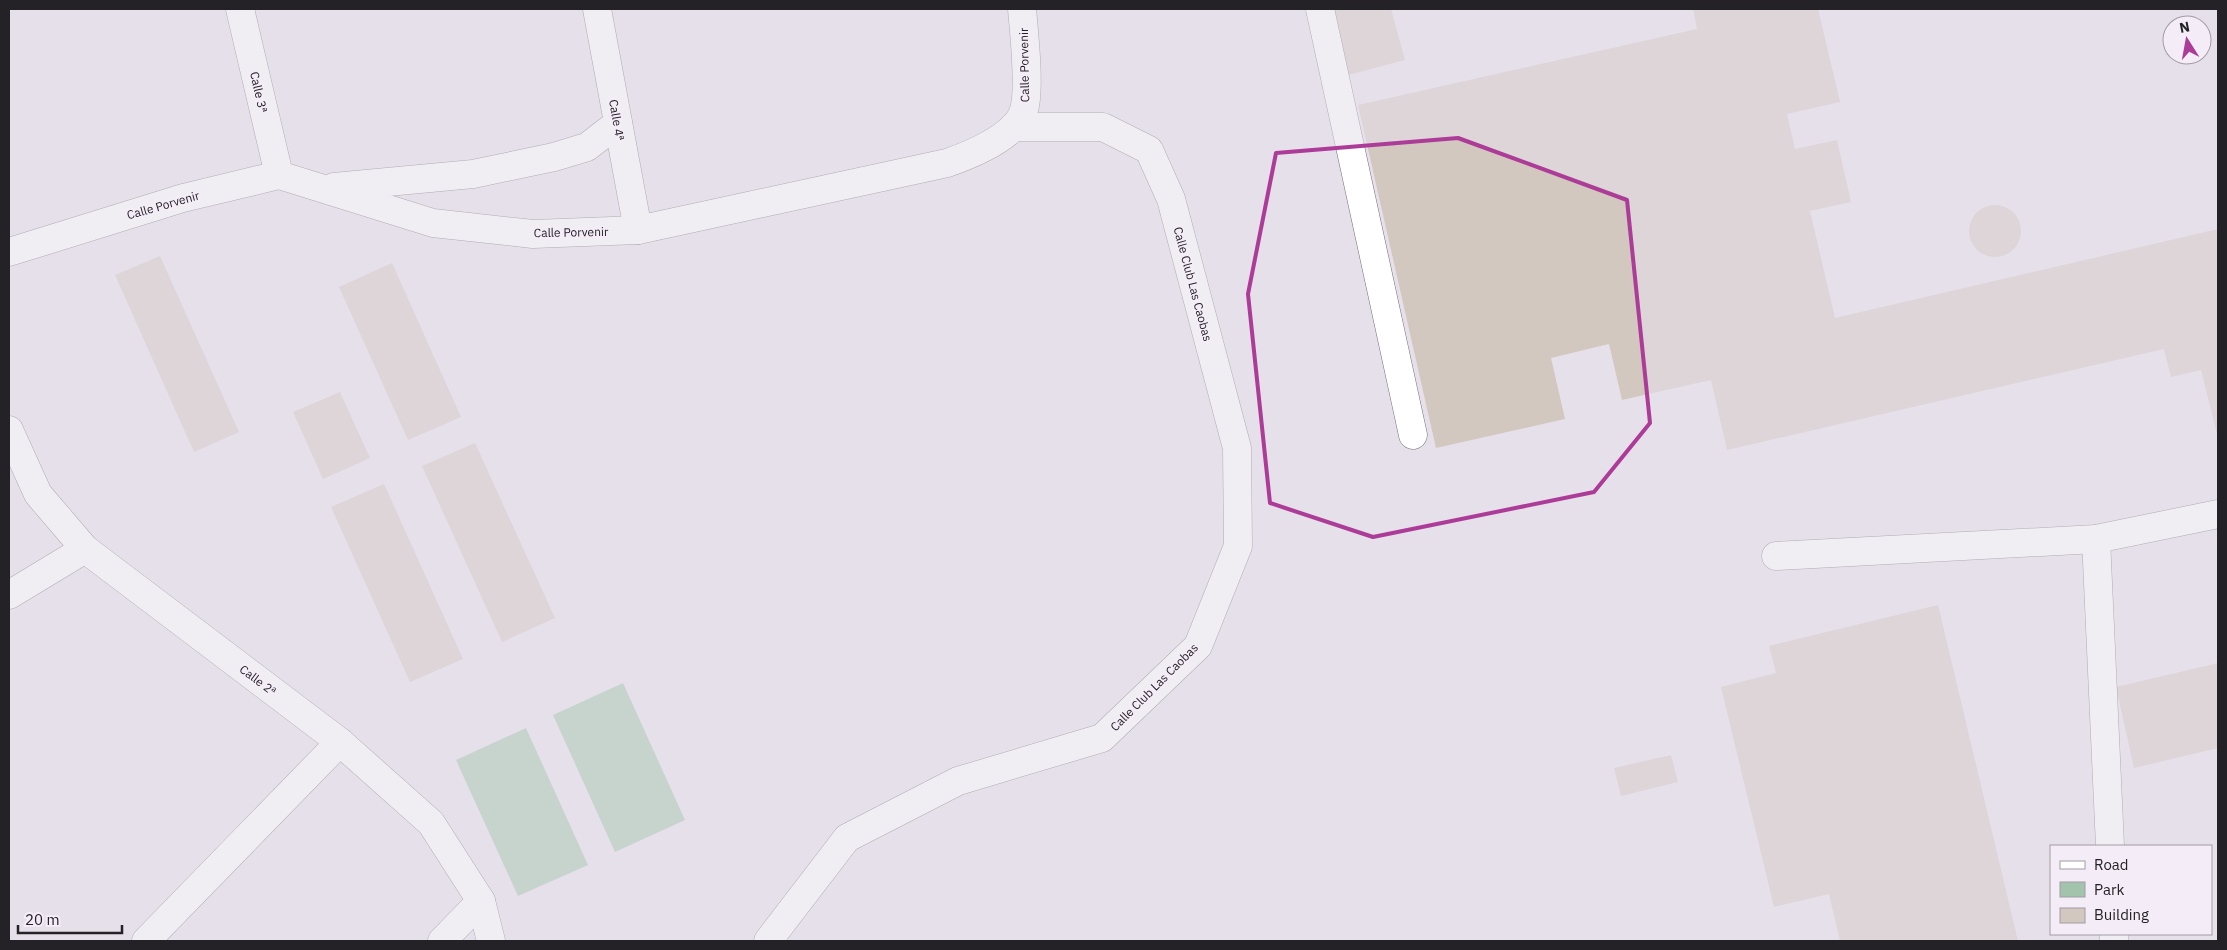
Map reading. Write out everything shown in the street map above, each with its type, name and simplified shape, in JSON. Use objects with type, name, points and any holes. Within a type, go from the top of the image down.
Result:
[{"type":"street","name":"Calle 3ª","points":[[240,9],[278,175]]},
{"type":"street","name":"Calle 4ª","points":[[597,9],[638,230]]},
{"type":"street","name":"Calle Porvenir","points":[[9,252],[183,198],[278,175],[433,223],[533,234],[638,230],[948,163],[978,151],[1013,127],[1023,114],[1026,99],[1022,9]]},
{"type":"street","points":[[1320,9],[1413,435]]},
{"type":"street","points":[[320,188],[473,174],[554,157],[587,147],[618,123]]},
{"type":"street","name":"Calle Club Las Caobas","points":[[768,941],[847,838],[958,781],[1102,738],[1198,646],[1238,546],[1237,448],[1171,199],[1149,150],[1103,126],[1013,127]]},
{"type":"street","name":"Calle 2ª","points":[[9,430],[38,494],[85,549],[340,742],[431,823],[481,901],[491,941]]},
{"type":"street","points":[[1776,556],[2096,539],[2218,514]]},
{"type":"street","points":[[2096,539],[2110,845]]},
{"type":"street","points":[[9,595],[85,549]]},
{"type":"street","points":[[146,941],[340,742]]},
{"type":"street","points":[[442,941],[481,901]]},
{"type":"highlighted area","points":[[1458,138],[1627,200],[1650,423],[1594,492],[1373,537],[1270,503],[1248,294],[1276,153]]},
{"type":"green space","points":[[623,683],[685,820],[615,852],[553,715]]},
{"type":"green space","points":[[526,728],[588,865],[518,896],[456,760]]},
{"type":"building","points":[[1330,9],[1391,9],[1405,60],[1348,75]]},
{"type":"building","points":[[1693,9],[1818,9],[1840,102],[1787,114],[1795,149],[1837,140],[1851,202],[1810,211],[1835,318],[2218,229],[2218,438],[2201,370],[2171,377],[2164,349],[1727,450],[1711,380],[1622,400],[1609,344],[1551,358],[1565,419],[1436,448],[1358,105],[1697,29]]},
{"type":"building","points":[[1990,205],[2000,205],[2014,212],[2021,226],[2021,236],[2014,250],[2000,257],[1990,257],[1980,253],[1973,246],[1969,236],[1969,226],[1973,216],[1980,209]]},
{"type":"building","points":[[160,256],[239,432],[194,452],[115,275]]},
{"type":"building","points":[[392,263],[461,417],[408,440],[339,287]]},
{"type":"building","points":[[340,392],[370,458],[323,479],[293,412]]},
{"type":"building","points":[[475,443],[555,618],[502,642],[422,466]]},
{"type":"building","points":[[384,484],[463,659],[410,682],[331,507]]},
{"type":"building","points":[[1938,605],[2018,941],[1840,941],[1829,894],[1774,907],[1721,687],[1776,673],[1769,646]]},
{"type":"building","points":[[2218,663],[2218,748],[2134,768],[2116,687]]},
{"type":"building","points":[[1671,755],[1678,782],[1621,796],[1614,768]]}]
